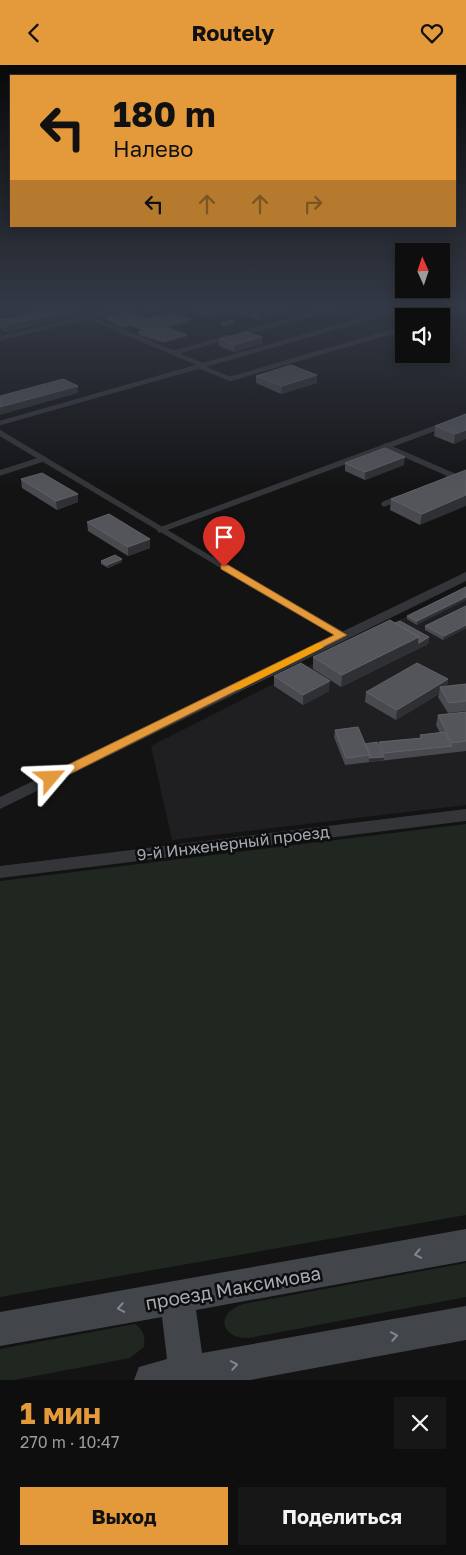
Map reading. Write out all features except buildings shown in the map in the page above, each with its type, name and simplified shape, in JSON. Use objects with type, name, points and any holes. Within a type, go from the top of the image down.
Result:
[{"type":"main road","name":"проезд Максимова","points":[[0,1329],[176,1299],[466,1245]]},
{"type":"main road","points":[[176,1299],[187,1373]]},
{"type":"main road","points":[[152,1380],[466,1323]]},
{"type":"street","points":[[0,803],[466,576]]},
{"type":"street","name":"9-й Инженерный проезд","points":[[0,872],[466,815]]},
{"type":"lane","points":[[0,423],[195,367]]},
{"type":"lane","points":[[203,367],[230,379],[269,367]]},
{"type":"lane","points":[[160,530],[448,423]]},
{"type":"lane","points":[[0,433],[160,530],[342,635]]},
{"type":"lane","points":[[385,446],[457,476],[436,483]]},
{"type":"lane","points":[[0,473],[43,459]]},
{"type":"lane","points":[[384,504],[410,494]]},
{"type":"shaded area","points":[[466,586],[466,805],[172,840],[151,746]]},
{"type":"shaded area","points":[[466,824],[466,1215],[0,1297],[0,881]]},
{"type":"shaded area","points":[[466,1263],[466,1297],[249,1338],[232,1334],[225,1325],[228,1313],[243,1304]]},
{"type":"shaded area","points":[[135,1324],[143,1334],[144,1347],[130,1358],[14,1380],[0,1380],[0,1349]]},
{"type":"slow traffic","points":[[236,687],[318,646]]},
{"type":"route","points":[[51,778],[342,635],[224,567]]}]
